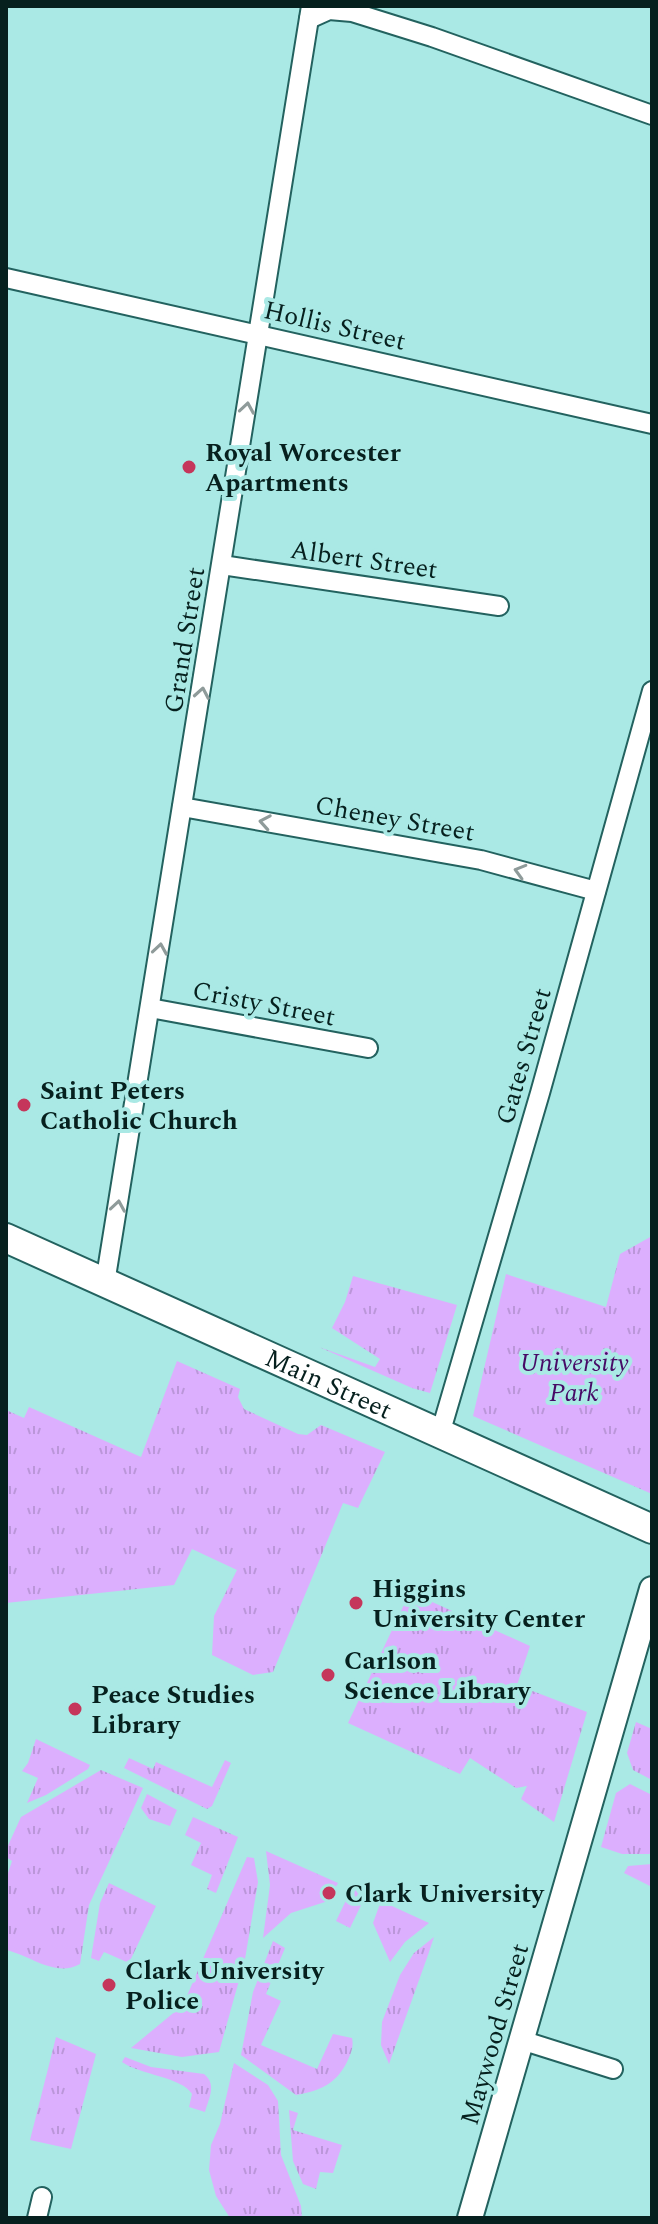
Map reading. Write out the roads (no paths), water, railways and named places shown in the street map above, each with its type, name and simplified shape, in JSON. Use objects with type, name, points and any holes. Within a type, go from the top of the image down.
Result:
[{"type":"main road","name":"Main Street","points":[[6,1238],[652,1529]]},
{"type":"street","points":[[310,13],[329,10],[352,12],[652,115]]},
{"type":"street","name":"Grand Street","points":[[105,1283],[310,13]]},
{"type":"street","name":"Hollis Street","points":[[6,278],[652,424]]},
{"type":"street","name":"Albert Street","points":[[222,565],[499,606]]},
{"type":"street","name":"Gates Street","points":[[440,1434],[540,1093],[652,691]]},
{"type":"street","name":"Cheney Street","points":[[182,807],[481,860],[596,891]]},
{"type":"street","name":"Cristy Street","points":[[150,1008],[368,1048]]},
{"type":"street","name":"Maywood Street","points":[[470,2218],[652,1589]]},
{"type":"street","points":[[521,2040],[613,2069]]},
{"type":"street","points":[[37,2218],[42,2197]]},
{"type":"place","name":"Royal Worcester Apartments","points":[[189,467]]},
{"type":"place","name":"Saint Peters Catholic Church","points":[[24,1105]]},
{"type":"place","name":"Higgins University Center","points":[[356,1603]]},
{"type":"place","name":"Carlson Science Library","points":[[328,1675]]},
{"type":"place","name":"Peace Studies Library","points":[[75,1709]]},
{"type":"place","name":"Clark University","points":[[329,1893]]},
{"type":"place","name":"Clark University Police","points":[[109,1985]]},
{"type":"park label","name":"University Park","points":[[574,1377]]}]
